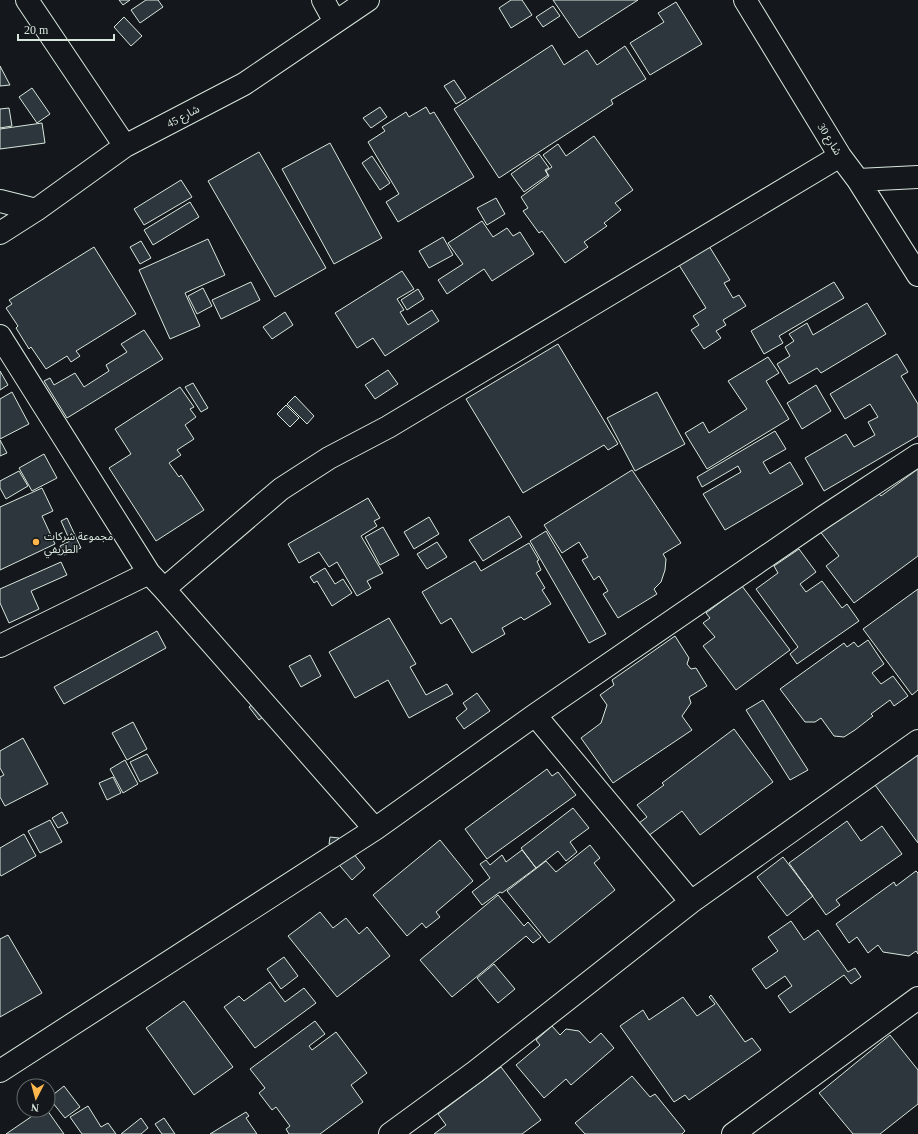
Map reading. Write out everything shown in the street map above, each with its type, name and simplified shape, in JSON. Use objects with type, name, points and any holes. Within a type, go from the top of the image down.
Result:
[{"type":"street","points":[[27,0],[125,146]]},
{"type":"street","points":[[323,0],[335,22]]},
{"type":"street","name":"شارع 45","points":[[0,233],[36,210],[125,146],[244,84],[368,0]]},
{"type":"street","name":"شارع 30","points":[[745,0],[840,156],[858,180],[918,275]]},
{"type":"street","points":[[164,589],[281,488],[329,458],[395,423],[840,156]]},
{"type":"street","points":[[858,180],[918,177]]},
{"type":"street","points":[[0,201],[36,210]]},
{"type":"street","points":[[0,336],[149,573],[375,829]]},
{"type":"street","points":[[0,1071],[375,829],[536,715],[825,516],[918,455]]},
{"type":"street","points":[[0,646],[149,573]]},
{"type":"street","points":[[536,715],[691,902]]},
{"type":"street","points":[[390,1134],[475,1072],[691,902],[918,741]]},
{"type":"street","points":[[733,1134],[918,998]]},
{"type":"building","points":[[119,0],[130,0],[123,5]]},
{"type":"building","points":[[146,0],[158,0],[163,7],[140,23],[131,10]]},
{"type":"building","points":[[511,0],[522,0],[532,15],[511,28],[499,8]]},
{"type":"building","points":[[553,0],[638,0],[579,38]]},
{"type":"building","points":[[676,2],[702,44],[650,75],[630,43],[664,22],[658,13]]},
{"type":"building","points":[[553,6],[560,16],[543,27],[536,17]]},
{"type":"building","points":[[124,17],[142,36],[131,46],[114,27]]},
{"type":"building","points":[[552,45],[564,65],[587,50],[597,65],[625,46],[646,79],[611,100],[613,104],[499,178],[454,109]]},
{"type":"building","points":[[0,66],[10,85],[0,86]]},
{"type":"building","points":[[454,80],[466,98],[456,104],[444,86]]},
{"type":"building","points":[[32,88],[50,114],[37,123],[19,97]]},
{"type":"building","points":[[380,107],[387,117],[371,128],[363,118]]},
{"type":"building","points":[[426,107],[430,114],[434,112],[474,177],[398,222],[386,202],[399,194],[368,142],[385,131],[382,127],[406,112],[409,117]]},
{"type":"building","points":[[9,108],[12,126],[0,128],[0,109]]},
{"type":"building","points":[[42,123],[45,143],[0,149],[0,129]]},
{"type":"building","points":[[594,136],[633,190],[615,203],[621,210],[604,223],[607,226],[584,242],[588,247],[565,263],[542,231],[539,233],[523,211],[528,208],[521,197],[549,176],[546,171],[552,167],[543,155],[558,144],[566,156]]},
{"type":"building","points":[[330,143],[382,238],[334,264],[282,169]]},
{"type":"building","points":[[259,152],[326,268],[275,297],[208,181]]},
{"type":"building","points":[[539,154],[549,168],[545,170],[548,175],[524,192],[511,174]]},
{"type":"building","points":[[372,156],[390,183],[380,190],[362,163]]},
{"type":"building","points":[[181,180],[192,197],[144,225],[134,209]]},
{"type":"building","points":[[496,198],[505,214],[487,225],[477,208]]},
{"type":"building","points":[[190,202],[199,217],[153,245],[144,230]]},
{"type":"building","points":[[482,221],[493,237],[507,228],[513,236],[520,232],[534,254],[492,281],[484,269],[447,294],[438,280],[463,264],[448,243]]},
{"type":"building","points":[[443,237],[453,255],[429,268],[419,251]]},
{"type":"building","points":[[208,239],[225,275],[185,293],[200,326],[170,339],[139,270]]},
{"type":"building","points":[[141,241],[151,258],[140,264],[130,247]]},
{"type":"building","points":[[709,246],[730,280],[724,283],[733,298],[739,295],[746,306],[723,320],[726,325],[716,331],[721,338],[704,349],[691,330],[699,325],[693,316],[706,308],[679,265]]},
{"type":"building","points":[[94,247],[136,314],[76,351],[80,356],[71,362],[67,356],[46,369],[31,347],[29,349],[16,328],[18,326],[6,308],[12,304],[9,300]]},
{"type":"building","points":[[402,271],[414,289],[397,299],[404,310],[400,312],[408,325],[432,310],[439,321],[385,356],[373,338],[357,348],[335,313]]},
{"type":"building","points":[[251,282],[260,300],[221,319],[212,300]]},
{"type":"building","points":[[834,282],[844,298],[779,336],[783,343],[764,354],[751,331]]},
{"type":"building","points":[[203,288],[212,306],[197,314],[188,296]]},
{"type":"building","points":[[418,289],[424,299],[407,310],[401,300]]},
{"type":"building","points":[[867,303],[886,334],[821,373],[817,368],[789,384],[777,364],[790,356],[785,347],[794,341],[789,334],[807,323],[813,335]]},
{"type":"building","points":[[285,312],[293,325],[272,339],[263,327]]},
{"type":"building","points":[[144,330],[163,359],[67,418],[44,381],[50,378],[54,385],[75,373],[84,387],[109,371],[106,365],[127,352],[121,344]]},
{"type":"building","points":[[558,344],[618,444],[608,450],[604,445],[523,493],[466,399]]},
{"type":"building","points":[[897,354],[908,372],[901,376],[918,404],[918,436],[824,491],[805,458],[846,434],[854,447],[875,435],[868,422],[878,417],[870,404],[845,419],[830,394]]},
{"type":"building","points":[[768,357],[779,373],[766,381],[789,419],[707,469],[685,433],[703,422],[709,433],[747,409],[728,381]]},
{"type":"building","points":[[388,370],[398,384],[375,399],[365,385]]},
{"type":"building","points":[[0,371],[8,385],[0,390]]},
{"type":"building","points":[[193,383],[208,408],[201,412],[185,387]]},
{"type":"building","points":[[816,385],[831,411],[802,429],[787,403]]},
{"type":"building","points":[[180,387],[194,407],[190,409],[196,417],[185,425],[194,439],[177,450],[181,455],[169,463],[179,477],[181,475],[204,510],[156,541],[109,468],[131,454],[115,429]]},
{"type":"building","points":[[12,392],[29,424],[0,439],[0,399]]},
{"type":"building","points":[[657,392],[685,444],[635,471],[607,418]]},
{"type":"building","points":[[295,396],[314,416],[307,424],[287,404]]},
{"type":"building","points":[[286,405],[299,418],[290,427],[277,414]]},
{"type":"building","points":[[775,431],[786,449],[763,462],[770,474],[790,462],[803,484],[725,530],[703,494],[741,472],[738,466],[702,487],[697,477]]},
{"type":"building","points":[[0,440],[7,453],[0,456]]},
{"type":"building","points":[[44,454],[57,478],[32,491],[19,468]]},
{"type":"building","points":[[918,469],[918,556],[854,603],[826,566],[839,556],[819,530],[875,489],[881,496]]},
{"type":"building","points":[[632,470],[681,543],[663,554],[666,559],[665,570],[661,582],[654,589],[657,594],[618,618],[603,594],[608,591],[599,576],[594,580],[582,560],[588,557],[579,542],[562,553],[544,525]]},
{"type":"building","points":[[19,471],[28,486],[6,499],[0,488],[0,481]]},
{"type":"building","points":[[42,488],[53,511],[42,516],[55,544],[0,570],[0,507]]},
{"type":"building","points":[[368,498],[380,518],[374,521],[377,526],[361,536],[383,573],[367,581],[371,588],[357,596],[337,562],[329,567],[319,552],[299,563],[288,544]]},
{"type":"building","points":[[509,516],[522,537],[483,561],[469,540]]},
{"type":"building","points":[[429,517],[439,534],[414,549],[404,532]]},
{"type":"building","points":[[67,518],[81,548],[64,555],[60,546],[70,541],[61,521]]},
{"type":"building","points":[[383,527],[399,555],[380,565],[365,537]]},
{"type":"building","points":[[546,531],[606,634],[589,643],[530,541]]},
{"type":"building","points":[[437,542],[447,557],[427,569],[417,554]]},
{"type":"building","points":[[529,543],[539,560],[537,561],[541,570],[536,573],[545,588],[542,590],[551,604],[524,620],[521,617],[502,628],[505,634],[472,653],[451,618],[441,624],[422,592],[475,561],[481,571]]},
{"type":"building","points":[[799,549],[816,572],[800,584],[806,592],[822,581],[842,608],[847,604],[859,621],[797,664],[790,654],[798,647],[756,589],[778,573],[774,566]]},
{"type":"building","points":[[61,562],[67,575],[31,591],[39,609],[9,623],[0,603],[0,589]]},
{"type":"building","points":[[325,568],[335,584],[343,579],[352,593],[332,606],[317,581],[314,583],[310,577]]},
{"type":"building","points":[[742,586],[790,650],[736,690],[703,646],[715,637],[703,623],[710,618],[706,613]]},
{"type":"building","points":[[918,589],[918,690],[912,695],[863,629]]},
{"type":"building","points":[[389,618],[416,664],[410,667],[426,695],[447,684],[453,694],[409,718],[388,680],[355,698],[329,652]]},
{"type":"building","points":[[157,631],[166,648],[64,704],[54,687]]},
{"type":"building","points":[[675,636],[689,658],[687,664],[691,669],[696,668],[707,686],[689,697],[691,703],[682,716],[692,730],[613,783],[581,738],[601,723],[607,705],[600,695],[614,685],[612,680]]},
{"type":"building","points":[[868,640],[884,664],[872,673],[881,684],[893,676],[908,696],[894,706],[890,700],[871,714],[873,716],[844,737],[834,736],[821,718],[815,722],[805,722],[780,689],[844,643],[847,647],[854,642],[858,647]]},
{"type":"building","points":[[310,655],[321,676],[301,687],[289,666]]},
{"type":"building","points":[[477,693],[490,711],[464,729],[456,718],[467,709],[463,703]]},
{"type":"building","points":[[258,700],[268,713],[259,720],[249,707]]},
{"type":"building","points":[[763,700],[808,770],[790,780],[746,710]]},
{"type":"building","points":[[133,722],[147,749],[127,760],[112,733]]},
{"type":"building","points":[[734,729],[773,782],[700,835],[682,811],[648,836],[639,823],[647,817],[637,805],[664,785],[662,783]]},
{"type":"building","points":[[23,738],[48,784],[5,806],[0,797],[0,777],[4,775],[0,768],[0,751]]},
{"type":"building","points":[[918,753],[918,843],[875,785]]},
{"type":"building","points":[[147,754],[158,773],[140,782],[130,762]]},
{"type":"building","points":[[125,760],[138,784],[123,793],[110,769]]},
{"type":"building","points":[[547,769],[552,776],[558,772],[576,795],[487,859],[465,829]]},
{"type":"building","points":[[113,777],[121,793],[107,800],[99,783]]},
{"type":"building","points":[[573,808],[589,828],[570,842],[577,852],[566,861],[558,851],[536,868],[521,848]]},
{"type":"building","points":[[62,812],[68,823],[58,828],[52,818]]},
{"type":"building","points":[[50,820],[62,842],[40,853],[28,831]]},
{"type":"building","points":[[847,821],[861,841],[882,826],[902,854],[836,900],[840,905],[826,915],[789,863]]},
{"type":"building","points":[[24,834],[36,856],[1,876],[0,848]]},
{"type":"building","points":[[330,837],[339,838],[338,845],[329,844]]},
{"type":"building","points":[[440,840],[473,881],[436,912],[440,917],[426,928],[422,923],[407,936],[373,895]]},
{"type":"building","points":[[590,845],[600,858],[594,863],[615,890],[549,943],[507,891],[546,861],[556,872]]},
{"type":"building","points":[[349,848],[365,868],[352,880],[335,860]]},
{"type":"building","points":[[522,850],[536,868],[502,893],[500,892],[482,905],[472,892],[490,878],[480,864],[486,860],[490,865],[502,855],[506,862]]},
{"type":"building","points":[[783,857],[813,896],[787,916],[757,877]]},
{"type":"building","points":[[916,871],[918,873],[918,954],[916,951],[909,956],[883,952],[878,945],[868,953],[857,937],[849,943],[836,924],[894,882],[896,886]]},
{"type":"building","points":[[498,895],[524,926],[528,922],[541,937],[533,943],[526,936],[452,997],[420,960]]},
{"type":"building","points":[[320,912],[333,928],[346,918],[359,934],[367,927],[390,956],[337,997],[288,936]]},
{"type":"building","points":[[791,921],[804,940],[818,930],[848,972],[855,968],[861,977],[851,984],[844,975],[790,1013],[778,996],[792,986],[785,976],[766,989],[752,969],[778,951],[768,937]]},
{"type":"building","points":[[8,935],[42,993],[0,1017],[0,939]]},
{"type":"building","points":[[284,957],[298,976],[281,989],[267,969]]},
{"type":"building","points":[[494,964],[515,989],[498,1003],[477,978]]},
{"type":"building","points":[[270,982],[285,1002],[304,988],[316,1003],[255,1048],[224,1007],[239,996],[244,1001]]},
{"type":"building","points":[[711,995],[745,1042],[752,1038],[761,1050],[689,1100],[685,1095],[674,1102],[620,1026],[643,1010],[649,1020],[683,997],[697,1016],[715,1004],[709,997]]},
{"type":"building","points":[[184,1001],[233,1067],[194,1095],[146,1028]]},
{"type":"building","points":[[315,1021],[325,1034],[309,1046],[312,1050],[336,1032],[367,1073],[351,1085],[363,1102],[320,1134],[289,1134],[286,1129],[290,1126],[276,1107],[272,1110],[259,1093],[265,1088],[250,1069]]},
{"type":"building","points":[[552,1026],[560,1035],[566,1029],[579,1031],[590,1043],[601,1033],[614,1048],[571,1085],[566,1079],[544,1098],[516,1065],[540,1045],[536,1040]]},
{"type":"building","points":[[890,1035],[918,1070],[918,1104],[880,1134],[853,1134],[819,1093]]},
{"type":"building","points":[[501,1067],[541,1120],[522,1134],[434,1134],[446,1125],[438,1114]]},
{"type":"building","points":[[632,1076],[650,1097],[655,1094],[685,1131],[682,1134],[585,1134],[575,1123]]},
{"type":"building","points":[[64,1086],[80,1107],[65,1118],[56,1107],[56,1092]]},
{"type":"building","points":[[88,1106],[101,1127],[108,1123],[116,1134],[82,1134],[70,1117]]},
{"type":"building","points":[[246,1112],[249,1116],[246,1118],[257,1134],[210,1134]]},
{"type":"building","points":[[29,1118],[53,1118],[64,1134],[6,1134]]},
{"type":"building","points":[[141,1118],[148,1128],[141,1134],[121,1134]]},
{"type":"building","points":[[164,1118],[175,1134],[162,1134],[155,1124]]},
{"type":"place","name":"مجموعة شركات الطريفي","points":[[36,542]]}]
